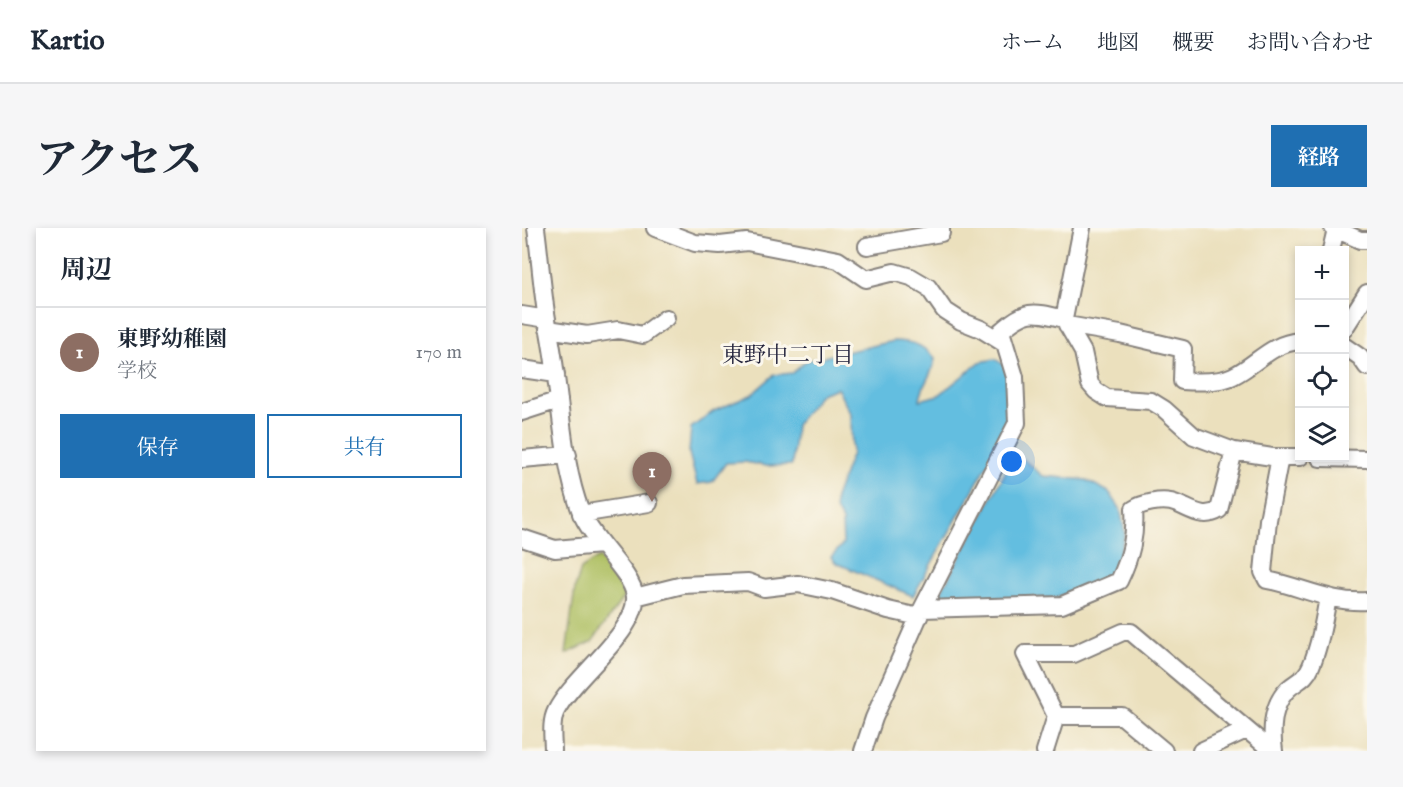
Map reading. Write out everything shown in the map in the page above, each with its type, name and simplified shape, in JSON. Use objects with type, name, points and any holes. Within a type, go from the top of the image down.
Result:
[{"type":"street","points":[[536,228],[572,481],[581,514],[601,545],[631,582],[635,597],[633,613],[620,634],[571,689],[555,712],[552,731],[553,751]]},
{"type":"street","points":[[655,228],[694,243],[747,242],[838,260],[866,279],[894,272],[911,277],[928,287],[944,310],[1005,344]]},
{"type":"street","points":[[867,246],[941,233],[941,228]]},
{"type":"street","points":[[1082,228],[1065,322],[1083,352],[1090,384],[1096,391],[1107,398],[1151,401],[1164,409],[1194,436],[1234,451],[1272,457],[1295,457]]},
{"type":"street","points":[[1332,246],[1335,228],[1360,240],[1367,240]]},
{"type":"street","points":[[1349,321],[1367,293]]},
{"type":"street","points":[[863,751],[874,718],[921,613],[1017,423],[1015,377],[1001,331],[1018,317],[1036,312],[1065,322],[1183,349],[1182,381],[1198,382],[1232,377],[1283,343],[1295,342]]},
{"type":"street","points":[[522,315],[587,335],[626,325],[643,335],[666,318]]},
{"type":"street","points":[[1349,349],[1360,357],[1367,367]]},
{"type":"street","points":[[522,369],[556,374]]},
{"type":"street","points":[[522,412],[559,400]]},
{"type":"street","points":[[635,597],[683,585],[748,582],[764,588],[798,584],[832,591],[888,610],[921,613],[1062,605],[1119,581],[1128,562],[1136,530],[1134,509],[1140,504],[1170,502],[1194,513],[1213,514],[1219,510],[1234,451]]},
{"type":"street","points":[[522,459],[568,455]]},
{"type":"street","points":[[1280,456],[1268,520],[1263,572],[1267,579],[1309,593],[1367,601]]},
{"type":"street","points":[[1349,459],[1367,459]]},
{"type":"street","points":[[581,514],[649,503]]},
{"type":"street","points":[[522,538],[555,549],[601,545]]},
{"type":"street","points":[[1273,751],[1272,735],[1277,704],[1288,689],[1304,678],[1312,665],[1328,597]]},
{"type":"street","points":[[1045,751],[1056,716],[1025,654],[1074,654],[1122,632],[1131,632],[1273,751]]},
{"type":"street","points":[[1056,716],[1122,716],[1164,751]]},
{"type":"street","points":[[1201,751],[1246,730]]},
{"type":"green space","points":[[599,557],[625,595],[592,642],[566,654],[575,588],[581,569]]},
{"type":"water","points":[[894,341],[917,345],[935,359],[920,400],[939,395],[980,362],[995,359],[1007,367],[1011,423],[913,596],[836,563],[831,557],[843,544],[842,521],[835,508],[835,498],[852,453],[851,415],[837,388],[820,394],[796,425],[792,465],[726,463],[712,482],[697,484],[689,453],[691,428],[714,411],[751,395],[774,375],[792,373],[806,361]]},
{"type":"water","points":[[1016,453],[1043,476],[1086,480],[1109,492],[1120,508],[1125,534],[1113,574],[1057,598],[937,599]]},
{"type":"place","name":"東野幼稚園","points":[[652,502]]},
{"type":"district","name":"東野中二丁目","points":[[788,354]]}]
